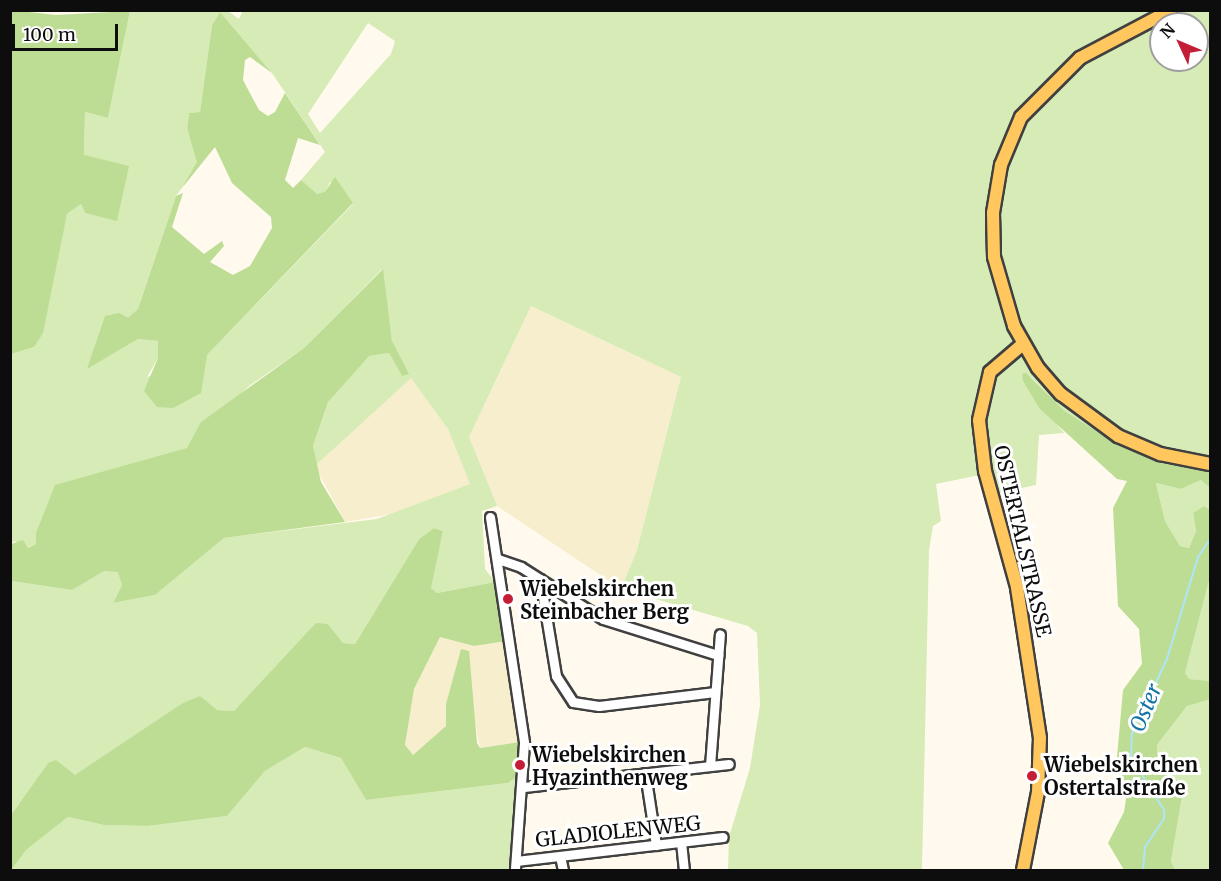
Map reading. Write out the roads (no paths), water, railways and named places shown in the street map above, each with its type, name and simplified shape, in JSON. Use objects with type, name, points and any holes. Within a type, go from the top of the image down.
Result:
[{"type":"main road","points":[[1171,10],[1068,67],[1040,94],[1012,131],[1000,165],[993,231],[1001,292],[1023,344],[1055,387],[1096,423],[1137,445],[1194,462],[1210,464]]},
{"type":"main road","name":"OSTERTALSTRASSE","points":[[1023,344],[990,372],[979,420],[985,471],[1017,587],[1040,738],[1038,792],[1023,870]]},
{"type":"street","points":[[489,517],[498,559],[520,705],[524,787],[516,866]]},
{"type":"street","points":[[498,559],[540,579],[603,619],[718,655]]},
{"type":"street","points":[[540,579],[556,676],[573,702],[599,706],[716,692]]},
{"type":"street","points":[[710,766],[720,634]]},
{"type":"street","points":[[524,787],[729,764]]},
{"type":"street","points":[[645,773],[656,845]]},
{"type":"street","name":"GLADIOLENWEG","points":[[516,866],[560,856],[723,837]]},
{"type":"street","points":[[681,842],[684,870]]},
{"type":"street","points":[[560,856],[563,870]]},
{"type":"waterway","name":"Oster","points":[[1210,299],[1210,320]]},
{"type":"waterway","name":"Oster","points":[[1143,870],[1145,847],[1164,819],[1164,810],[1131,758],[1132,734],[1167,659],[1198,557],[1210,539]]},
{"type":"place","name":"Wiebelskirchen Steinbacher Berg","points":[[508,599]]},
{"type":"place","name":"Wiebelskirchen Hyazinthenweg","points":[[520,765]]},
{"type":"place","name":"Wiebelskirchen Ostertalstraße","points":[[1032,776]]}]
